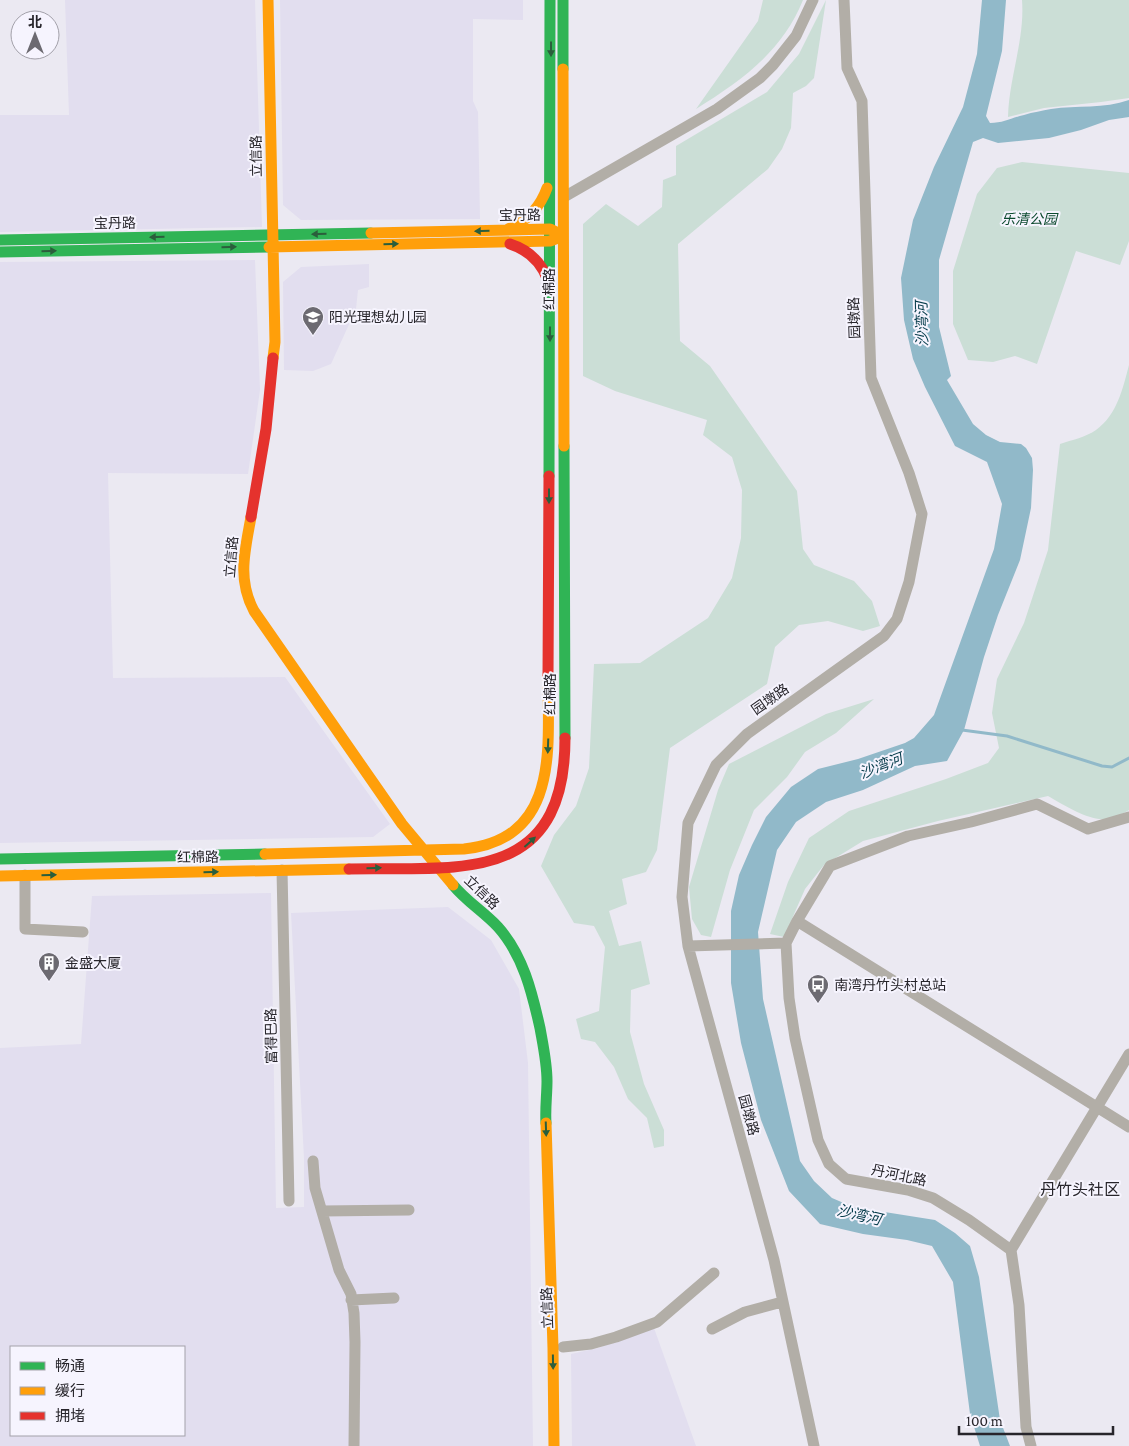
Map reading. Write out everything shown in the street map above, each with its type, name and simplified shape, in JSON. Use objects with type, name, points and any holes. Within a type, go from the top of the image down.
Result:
[{"type":"main road","name":"立信路","points":[[268,0],[275,342],[266,429],[244,557],[243,589],[259,620],[402,824],[463,898],[497,926],[511,945],[524,969],[534,1000],[545,1054],[547,1081],[545,1105],[553,1192],[563,1347],[559,1410],[554,1446]]},
{"type":"main road","name":"红棉路","points":[[0,860],[424,851],[476,847],[501,839],[521,825],[533,809],[542,790],[548,748],[550,0]]},
{"type":"main road","name":"红棉路","points":[[0,876],[462,867],[484,864],[507,857],[526,846],[546,825],[559,796],[565,750],[563,0]]},
{"type":"main road","points":[[550,176],[546,192],[533,212],[504,236],[534,258],[544,272],[550,288]]},
{"type":"main road","name":"宝丹路","points":[[0,252],[273,241],[564,235]]},
{"type":"main road","name":"宝丹路","points":[[0,240],[273,241]]},
{"type":"main road","name":"立信路","points":[[553,1192],[559,1410],[564,1446]]},
{"type":"street","points":[[564,197],[717,109],[760,78],[774,65],[796,36],[813,0]]},
{"type":"street","name":"园墩路","points":[[814,1446],[774,1260],[688,946],[682,897],[688,823],[716,765],[747,734],[884,636],[897,619],[908,582],[922,514],[871,378],[862,101],[847,68],[844,0]]},
{"type":"street","points":[[688,946],[786,943],[830,866],[908,836],[1036,804],[1088,829],[1129,817]]},
{"type":"street","name":"富得巴路","points":[[282,870],[289,1201]]},
{"type":"street","points":[[25,875],[25,929],[83,932]]},
{"type":"street","points":[[797,921],[1129,1127]]},
{"type":"street","name":"丹河北路","points":[[786,943],[789,998],[795,1038],[818,1140],[829,1164],[846,1179],[908,1190],[933,1198],[1012,1250]]},
{"type":"street","points":[[1031,1446],[1026,1427],[1019,1305],[1012,1250],[1129,1054]]},
{"type":"street","points":[[313,1161],[315,1188],[339,1270],[352,1300],[355,1342],[354,1446]]},
{"type":"street","points":[[322,1210],[408,1210]]},
{"type":"street","points":[[563,1347],[591,1344],[657,1322],[714,1273]]},
{"type":"street","points":[[352,1300],[394,1298]]},
{"type":"street","points":[[712,1329],[745,1312],[782,1302]]},
{"type":"shaded area","points":[[65,0],[255,0],[262,227],[0,232],[0,115],[69,115]]},
{"type":"shaded area","points":[[280,0],[523,0],[523,20],[473,19],[473,101],[478,112],[480,219],[301,220],[283,205]]},
{"type":"shaded area","points":[[255,260],[260,390],[248,474],[108,473],[113,678],[285,677],[390,824],[373,837],[0,843],[0,262]]},
{"type":"shaded area","name":"阳光理想幼儿园","points":[[369,264],[369,287],[358,290],[356,309],[331,364],[313,371],[284,370],[283,282],[301,267]]},
{"type":"shaded area","points":[[271,893],[276,1208],[304,1207],[304,1158],[291,913],[448,907],[491,940],[519,989],[528,1063],[533,1446],[0,1446],[0,1048],[81,1044],[92,896]]},
{"type":"shaded area","points":[[654,1328],[696,1446],[572,1446],[571,1354],[598,1348]]},
{"type":"green space","points":[[763,0],[803,0],[784,35],[772,50],[745,75],[696,109],[758,21]]},
{"type":"green space","points":[[826,0],[814,78],[806,86],[793,93],[791,128],[782,149],[768,169],[678,244],[680,341],[710,366],[797,491],[803,549],[814,565],[854,581],[872,601],[880,626],[863,631],[828,621],[799,625],[775,647],[767,684],[670,748],[657,850],[646,872],[622,879],[627,904],[609,911],[619,946],[641,941],[650,984],[631,990],[630,1032],[644,1084],[664,1130],[664,1146],[654,1148],[647,1118],[628,1099],[614,1067],[595,1042],[581,1039],[576,1019],[599,1011],[605,947],[594,926],[574,923],[541,866],[554,835],[576,806],[589,768],[594,664],[640,663],[708,618],[732,578],[741,538],[742,490],[732,457],[703,435],[707,420],[615,391],[583,376],[583,224],[606,204],[638,226],[662,207],[663,180],[676,175],[676,146],[767,92],[799,54]]},
{"type":"green space","points":[[1022,0],[1129,0],[1129,98],[1044,108],[1008,117],[1021,30]]},
{"type":"green space","name":"乐清公园","points":[[1022,162],[1129,173],[1129,241],[1120,265],[1076,251],[1037,364],[1015,356],[993,362],[968,360],[953,324],[953,271],[977,194],[997,168]]},
{"type":"green space","points":[[1129,365],[1129,810],[1107,819],[1093,818],[1048,796],[938,821],[863,841],[824,865],[805,889],[784,937],[770,934],[788,882],[809,838],[849,811],[988,763],[999,748],[992,713],[997,679],[1024,623],[1048,550],[1060,444],[1088,435],[1103,424],[1118,400]]},
{"type":"green space","points":[[874,699],[836,733],[805,752],[787,777],[754,810],[730,870],[711,937],[701,935],[692,919],[689,887],[718,790],[729,764],[826,714]]},
{"type":"water","name":"沙湾河","points":[[982,0],[1006,0],[1002,51],[986,116],[990,123],[1051,109],[1110,105],[1129,100],[1129,117],[1109,120],[1081,130],[1049,138],[998,143],[983,138],[973,142],[939,260],[939,327],[951,376],[947,380],[973,424],[986,435],[1000,442],[1021,444],[1032,458],[1031,508],[1020,560],[984,657],[964,730],[947,761],[915,766],[863,790],[826,802],[796,822],[777,850],[758,932],[763,999],[800,1161],[814,1181],[832,1198],[853,1207],[935,1220],[970,1246],[979,1277],[1000,1420],[1010,1446],[980,1446],[970,1414],[953,1282],[932,1246],[907,1240],[863,1234],[820,1224],[789,1191],[761,1120],[741,1043],[731,983],[731,911],[739,875],[766,817],[791,787],[818,769],[858,759],[905,743],[914,738],[934,715],[994,549],[1002,504],[987,462],[955,446],[925,387],[913,359],[904,320],[901,278],[913,220],[934,167],[963,107],[977,54]]},
{"type":"waterway","points":[[962,730],[1007,736],[1102,766],[1112,767],[1129,758]]},
{"type":"traffic: fast","points":[[549,476],[550,0]]},
{"type":"traffic: fast","points":[[563,0],[563,69]]},
{"type":"traffic: fast","points":[[0,240],[371,233]]},
{"type":"traffic: fast","points":[[0,252],[269,247]]},
{"type":"traffic: fast","points":[[564,446],[565,738]]},
{"type":"traffic: fast","points":[[0,859],[265,854]]},
{"type":"traffic: fast","points":[[453,885],[487,916],[507,938],[525,974],[537,1014],[546,1061],[546,1123]]},
{"type":"traffic: slow","points":[[268,0],[275,342],[273,358]]},
{"type":"traffic: slow","points":[[563,69],[564,446]]},
{"type":"traffic: slow","points":[[508,229],[527,218],[537,208],[547,188]]},
{"type":"traffic: slow","points":[[371,233],[550,229],[558,233]]},
{"type":"traffic: slow","points":[[269,247],[550,241],[558,238]]},
{"type":"traffic: slow","points":[[251,517],[245,553],[244,576],[249,599],[254,611],[402,824],[453,885]]},
{"type":"traffic: slow","points":[[265,854],[464,849],[495,842],[518,828],[533,809],[542,786],[547,760],[548,677]]},
{"type":"traffic: slow","points":[[0,876],[349,869]]},
{"type":"traffic: slow","points":[[546,1123],[554,1446]]},
{"type":"traffic: jam","points":[[510,244],[529,253],[538,262],[548,280]]},
{"type":"traffic: jam","points":[[251,517],[266,429],[273,358]]},
{"type":"traffic: jam","points":[[548,677],[549,476]]},
{"type":"traffic: jam","points":[[349,869],[429,869],[465,866],[498,858],[525,844],[547,821],[560,786],[565,738]]},
{"type":"place","name":"阳光理想幼儿园","points":[[313,336]]},
{"type":"place","name":"金盛大厦","points":[[49,982]]},
{"type":"place","name":"南湾丹竹头村总站","points":[[818,1004]]},
{"type":"district","name":"丹竹头社区","points":[[1080,1189]]}]
